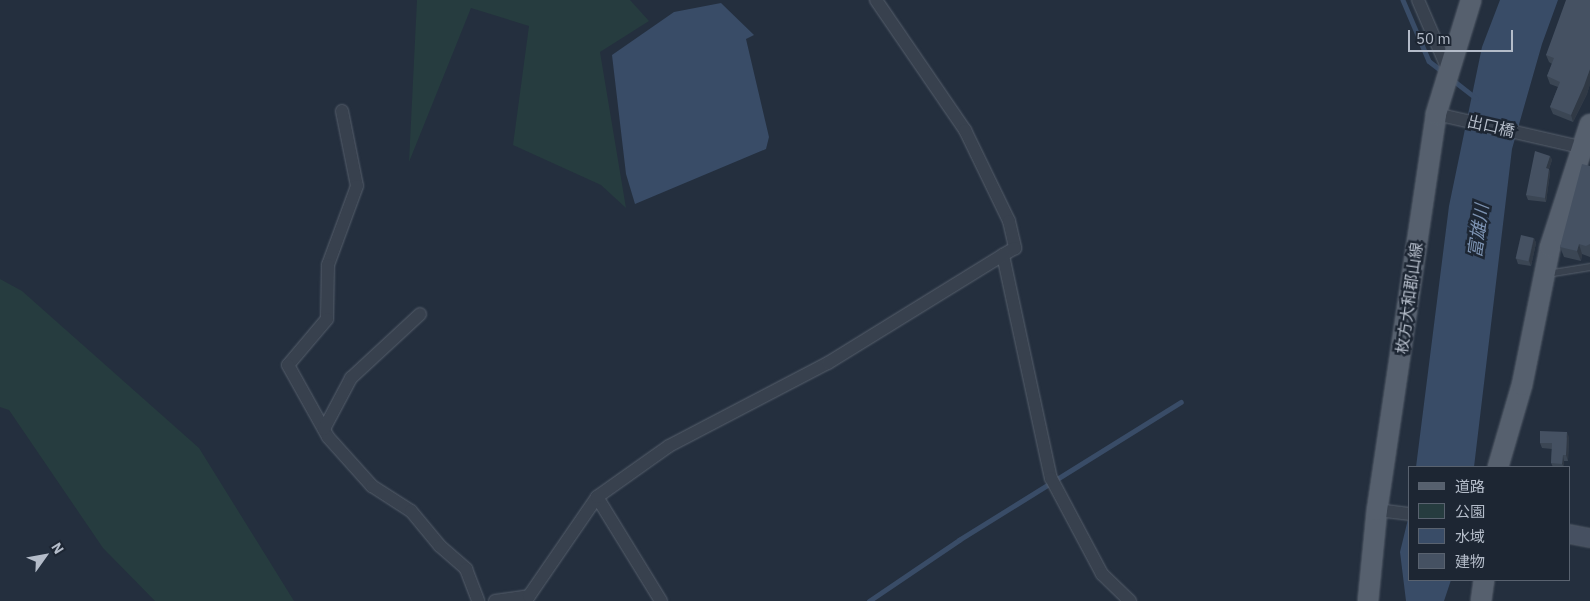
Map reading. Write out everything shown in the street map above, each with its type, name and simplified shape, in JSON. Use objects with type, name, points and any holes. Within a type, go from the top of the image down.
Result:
[{"type":"main road","name":"枚方大和郡山線","points":[[1368,601],[1394,512],[1449,72],[1471,0]]},
{"type":"main road","points":[[1498,466],[1522,385],[1544,274],[1580,148],[1590,124]]},
{"type":"main road","points":[[1482,601],[1484,581]]},
{"type":"street","points":[[495,601],[529,596],[597,497],[669,446],[828,363],[1015,248],[1009,221],[965,130],[876,0]]},
{"type":"street","points":[[1418,0],[1449,72]]},
{"type":"street","points":[[342,111],[357,186],[328,265],[326,319],[288,366],[324,429],[372,486],[410,511],[466,569],[478,601]]},
{"type":"street","name":"出口橋","points":[[1443,116],[1531,135],[1580,148]]},
{"type":"street","points":[[1003,256],[1051,478],[1102,574],[1130,601]]},
{"type":"street","points":[[324,429],[350,378],[420,314]]},
{"type":"street","points":[[597,497],[661,601]]},
{"type":"street","points":[[1570,534],[1590,538]]},
{"type":"lane","points":[[1544,274],[1590,267]]},
{"type":"green space","points":[[417,0],[630,0],[649,21],[600,52],[626,208],[601,185],[513,145],[529,26],[471,8],[409,162]]},
{"type":"green space","points":[[0,279],[22,291],[199,448],[294,601],[155,601],[103,548],[9,410],[0,407]]},
{"type":"water","name":"富雄川","points":[[1500,0],[1558,0],[1542,44],[1512,149],[1474,466],[1416,466],[1449,206],[1482,47]]},
{"type":"water","points":[[721,3],[754,35],[746,39],[769,137],[766,149],[635,204],[626,174],[612,55],[674,12]]},
{"type":"water","points":[[1408,519],[1408,581],[1451,581],[1444,601],[1406,601],[1400,552]]},
{"type":"building","points":[[1566,0],[1590,0],[1590,69],[1571,115],[1550,107],[1560,82],[1547,76],[1554,58],[1546,55]]},
{"type":"building","points":[[1535,151],[1550,156],[1546,168],[1549,169],[1545,198],[1526,195]]},
{"type":"building","points":[[1582,164],[1590,166],[1590,244],[1586,246],[1579,244],[1577,251],[1560,247]]},
{"type":"building","points":[[1521,235],[1534,238],[1528,261],[1516,258]]},
{"type":"building","points":[[1540,431],[1567,432],[1566,455],[1563,455],[1562,464],[1551,463],[1552,443],[1540,443]]},
{"type":"waterway","points":[[1403,0],[1429,61],[1443,72]]},
{"type":"waterway","points":[[1453,80],[1476,98]]},
{"type":"waterway","points":[[869,601],[959,540],[1181,402]]}]
